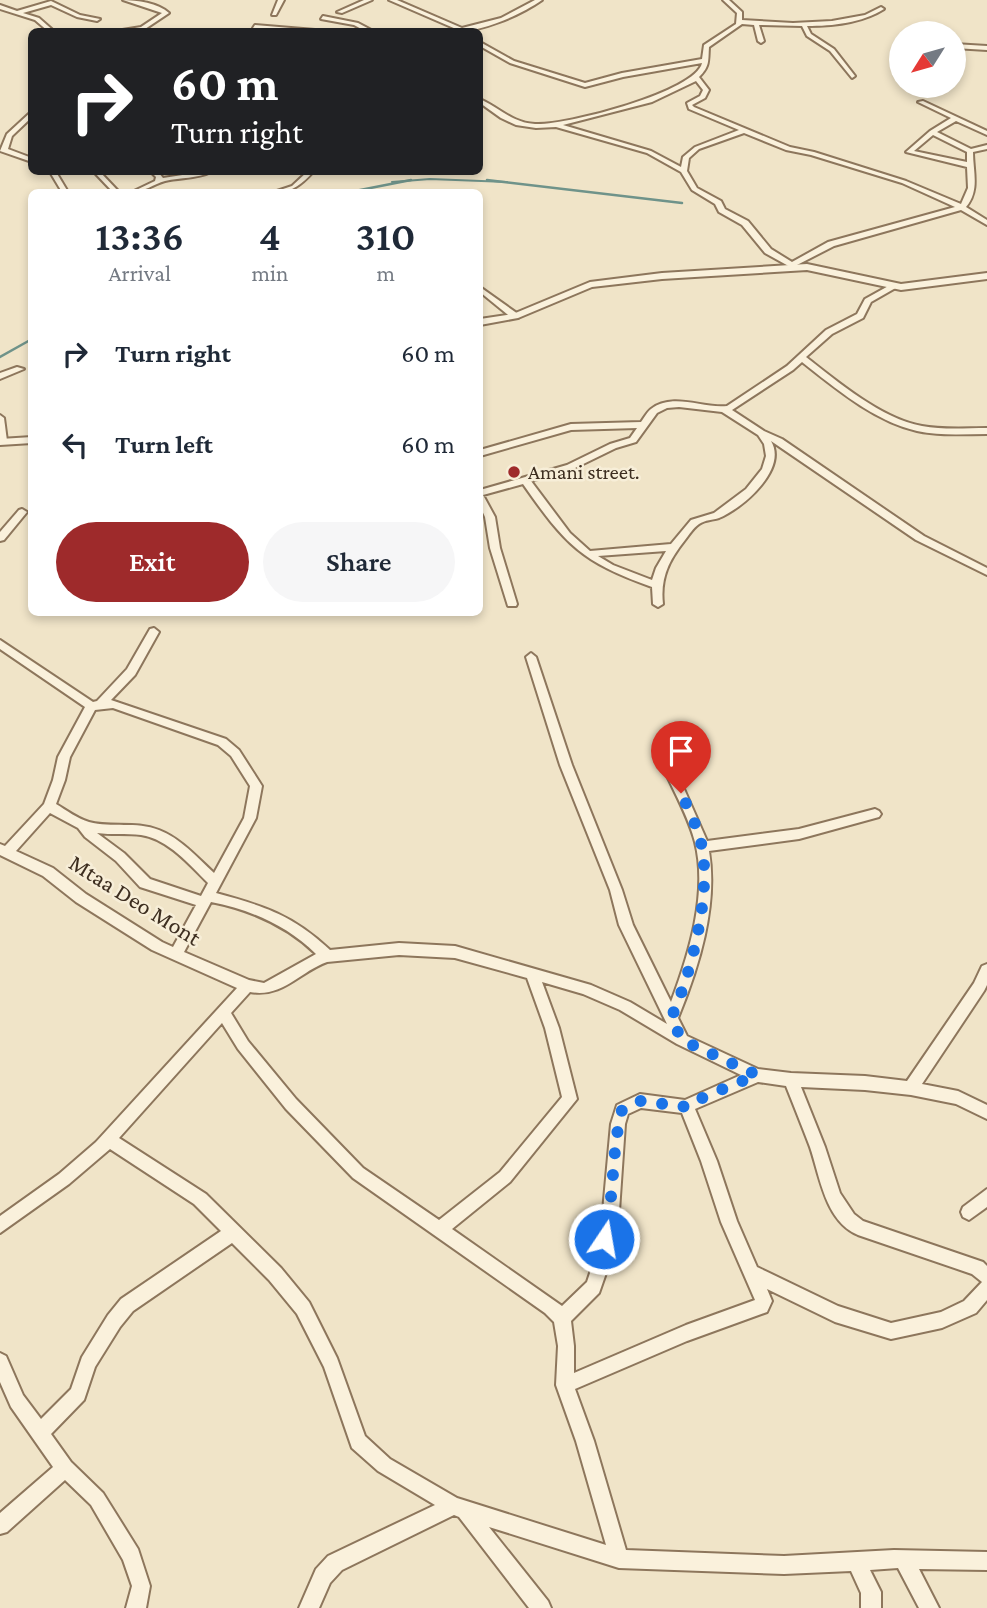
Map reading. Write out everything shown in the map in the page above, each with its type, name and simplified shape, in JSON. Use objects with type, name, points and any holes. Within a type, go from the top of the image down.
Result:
[{"type":"street","points":[[126,0],[161,9],[166,13],[143,28]]},
{"type":"street","points":[[274,14],[281,0]]},
{"type":"street","points":[[340,12],[369,0]]},
{"type":"street","points":[[392,0],[453,28]]},
{"type":"street","points":[[470,28],[503,19],[539,0]]},
{"type":"street","points":[[726,0],[740,13],[741,22]]},
{"type":"street","points":[[16,13],[51,3],[79,16],[97,19]]},
{"type":"street","points":[[0,7],[37,19],[48,28]]},
{"type":"street","points":[[559,126],[569,121],[650,101],[696,77],[705,67],[706,46],[729,33],[741,22],[803,23],[857,19],[881,9]]},
{"type":"street","points":[[323,18],[364,28]]},
{"type":"street","points":[[757,23],[761,41]]},
{"type":"street","points":[[803,23],[809,35],[832,50],[852,76]]},
{"type":"street","points":[[255,27],[267,28]]},
{"type":"street","points":[[483,46],[512,62],[584,85],[622,75],[707,60]]},
{"type":"street","points":[[966,47],[987,48]]},
{"type":"street","points":[[696,77],[705,87],[705,94],[688,105],[788,149],[812,153],[889,177],[962,207],[987,223]]},
{"type":"street","points":[[921,102],[986,131]]},
{"type":"street","points":[[483,103],[509,119],[538,126],[559,126],[649,152],[684,171],[694,188],[718,203],[722,210],[745,223],[768,251],[793,266]]},
{"type":"street","points":[[28,116],[10,128],[2,150],[28,159]]},
{"type":"street","points":[[956,118],[933,132],[909,152],[969,165]]},
{"type":"street","points":[[684,171],[686,156],[697,148],[743,131]]},
{"type":"street","points":[[933,132],[970,151],[987,147]]},
{"type":"street","points":[[793,266],[831,244],[962,207],[976,195],[969,165],[970,151]]},
{"type":"street","points":[[100,175],[113,189]]},
{"type":"street","points":[[156,175],[159,180]]},
{"type":"street","points":[[144,189],[154,186],[159,180],[197,175]]},
{"type":"street","points":[[288,189],[294,187],[307,175]]},
{"type":"street","points":[[483,321],[515,316],[590,285],[662,276],[793,266],[895,286],[987,276]]},
{"type":"street","points":[[725,410],[773,381],[829,332],[860,316],[868,301],[895,286]]},
{"type":"street","points":[[483,291],[515,316]]},
{"type":"street","points":[[802,358],[833,383],[904,424],[929,430],[987,431]]},
{"type":"street","points":[[0,376],[20,369]]},
{"type":"street","points":[[483,496],[570,467],[613,446],[633,440],[654,411],[673,403],[725,410],[779,441],[920,538],[987,572]]},
{"type":"street","points":[[0,418],[1,441],[28,440]]},
{"type":"street","points":[[483,452],[571,426],[644,425]]},
{"type":"street","points":[[658,604],[656,585],[662,562],[674,547],[696,521],[715,517],[741,500],[764,474],[770,464],[769,447],[761,433]]},
{"type":"street","points":[[526,480],[566,538],[585,554],[618,573],[656,585]]},
{"type":"street","points":[[483,503],[490,517],[495,548],[512,604]]},
{"type":"street","points":[[0,538],[22,512]]},
{"type":"street","points":[[585,554],[674,547]]},
{"type":"street","points":[[3,850],[49,806],[64,757],[90,711],[131,672],[155,632]]},
{"type":"street","points":[[0,644],[96,704],[114,704],[222,742],[251,775],[256,786],[256,797],[250,818],[176,955]]},
{"type":"street","points":[[531,657],[566,765],[616,890],[626,925],[682,1040]]},
{"type":"street","points":[[671,1018],[684,990],[693,954],[703,888],[702,847],[673,776]]},
{"type":"street","points":[[49,806],[82,825],[98,830],[145,830],[153,833],[184,853],[216,883]]},
{"type":"street","points":[[702,847],[799,834],[875,814]]},
{"type":"street","points":[[82,825],[89,834],[120,857],[145,883],[285,920],[303,931],[327,956]]},
{"type":"street","name":"Mtaa Deo Mont","points":[[3,850],[48,872],[81,898],[176,955],[247,986]]},
{"type":"street","points":[[0,1225],[64,1179],[108,1139],[247,986],[264,989],[276,985],[313,961],[327,956],[399,948],[455,952],[596,993],[625,1006],[682,1040],[757,1075],[791,1080],[911,1088],[958,1098],[987,1112]]},
{"type":"street","points":[[911,1088],[979,987],[987,970]]},
{"type":"street","points":[[440,1229],[505,1177],[570,1099],[552,1028],[532,974]]},
{"type":"street","points":[[223,1012],[243,1045],[316,1132],[358,1173],[562,1318],[566,1346],[565,1385],[619,1559]]},
{"type":"street","points":[[687,1107],[692,1101],[706,1099],[757,1075]]},
{"type":"street","points":[[791,1080],[822,1158],[832,1198],[842,1215],[858,1227],[976,1268],[987,1276]]},
{"type":"street","points":[[562,1318],[593,1287],[598,1273],[611,1211],[618,1124],[622,1110],[640,1101],[687,1107]]},
{"type":"street","points":[[565,1385],[686,1333],[761,1306],[764,1301],[754,1273],[729,1222],[709,1161],[687,1107]]},
{"type":"street","points":[[108,1139],[200,1199],[275,1274],[303,1308],[331,1364],[358,1442],[384,1465],[460,1509],[619,1559],[785,1565],[904,1560],[987,1561]]},
{"type":"street","points":[[969,1212],[987,1197]]},
{"type":"street","points":[[40,1433],[78,1394],[88,1363],[127,1305],[234,1233]]},
{"type":"street","points":[[754,1273],[835,1314],[891,1331],[942,1320],[970,1307],[987,1288]]},
{"type":"street","points":[[0,1362],[17,1401],[65,1468],[97,1499],[131,1556],[141,1586],[135,1608]]},
{"type":"street","points":[[0,1525],[65,1468]]},
{"type":"street","points":[[309,1608],[323,1576],[335,1563],[460,1509]]},
{"type":"street","points":[[460,1509],[541,1608]]},
{"type":"street","points":[[904,1560],[929,1608]]},
{"type":"street","points":[[856,1562],[872,1592],[871,1608]]},
{"type":"waterway","points":[[407,181],[411,180]]},
{"type":"waterway","points":[[487,180],[502,182]]},
{"type":"waterway","points":[[365,189],[407,181]]},
{"type":"waterway","points":[[392,182],[407,181]]},
{"type":"waterway","points":[[407,181],[502,182]]},
{"type":"waterway","points":[[502,182],[507,182]]},
{"type":"waterway","points":[[502,182],[682,203]]},
{"type":"waterway","points":[[0,357],[28,341]]},
{"type":"place","name":"Amani street.","points":[[514,472]]},
{"type":"route","points":[[604,1239],[611,1211],[618,1124],[622,1110],[629,1104],[640,1101],[687,1107],[692,1101],[706,1099],[757,1075],[682,1040],[671,1018],[684,990],[690,966],[699,918],[704,866],[702,847],[681,793]]}]
